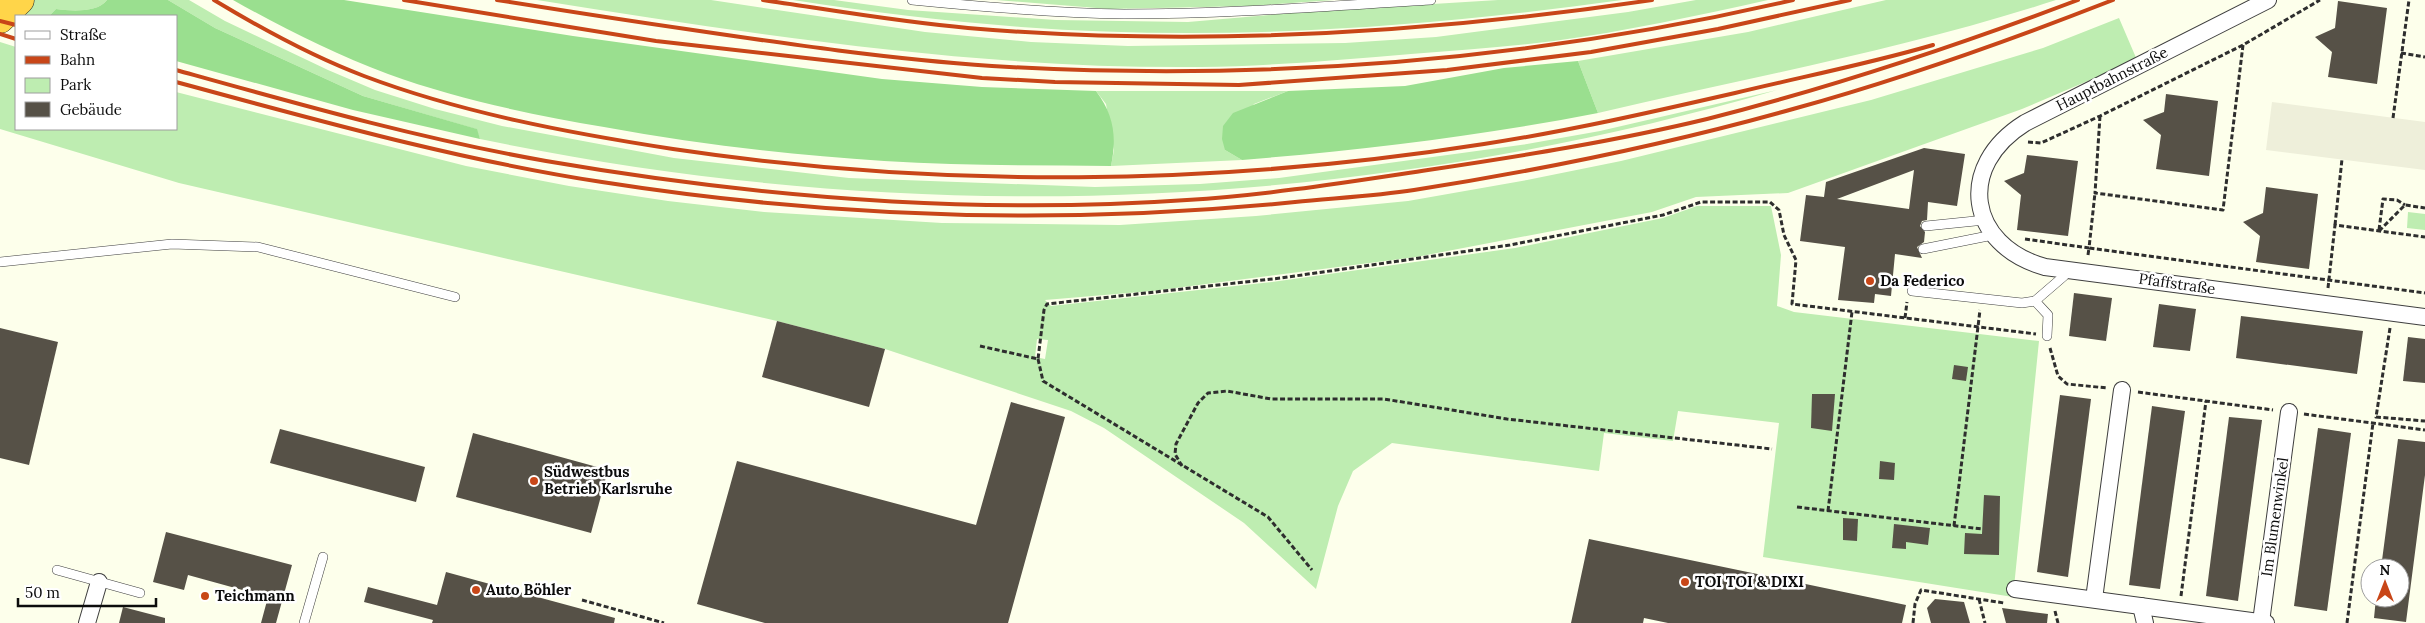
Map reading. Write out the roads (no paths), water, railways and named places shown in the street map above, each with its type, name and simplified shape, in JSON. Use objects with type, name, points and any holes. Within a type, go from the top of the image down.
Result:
[{"type":"highway","points":[[0,19],[20,0]]},
{"type":"street","name":"Hauptbahnstraße","points":[[1980,182],[1985,164],[1994,147],[2007,134],[2019,126],[2268,0]]},
{"type":"street","name":"Pfaffstraße","points":[[1980,182],[1980,196],[1985,220],[1993,235],[2008,251],[2026,262],[2065,270],[2425,317]]},
{"type":"street","points":[[2094,599],[2122,390]]},
{"type":"street","name":"Im Blumenwinkel","points":[[2015,588],[2263,623],[2290,412]]},
{"type":"street","points":[[88,623],[99,582]]},
{"type":"street","points":[[2141,606],[2145,623]]},
{"type":"lane","points":[[912,0],[984,7],[1123,14],[1223,12],[1432,0]]},
{"type":"lane","points":[[1926,226],[1985,220]]},
{"type":"lane","points":[[1923,249],[1993,235]]},
{"type":"lane","points":[[0,262],[172,244],[258,246],[455,297]]},
{"type":"lane","points":[[1912,291],[2014,303],[2035,301],[2064,276],[2065,270]]},
{"type":"lane","points":[[2035,301],[2048,315],[2047,336]]},
{"type":"lane","points":[[304,623],[323,557]]},
{"type":"lane","points":[[57,570],[140,592]]},
{"type":"railway","points":[[214,0],[287,41],[325,60],[364,76],[439,101],[555,129],[673,149],[774,162],[875,171],[977,176],[1180,175],[1282,168],[1383,158],[1516,139],[1610,121],[1859,64],[1933,45]]},
{"type":"railway","points":[[404,0],[656,41],[982,78],[1055,82],[1239,85],[1447,70],[1591,52],[1718,29],[1850,0]]},
{"type":"railway","points":[[497,0],[838,51],[915,59],[992,66],[1195,71],[1395,62],[1494,52],[1594,39],[1793,0]]},
{"type":"railway","points":[[763,0],[891,19],[968,28],[1054,34],[1140,36],[1311,34],[1396,29],[1567,12],[1652,0]]},
{"type":"railway","points":[[178,71],[360,120],[453,142],[546,161],[625,174],[784,193],[865,200],[946,204],[1107,204],[1217,198],[1308,188],[1568,148],[1638,134],[1754,107],[1848,79],[1986,34],[2078,0]]},
{"type":"railway","points":[[178,83],[441,151],[548,173],[688,194],[775,204],[861,210],[948,214],[1122,214],[1209,209],[1399,192],[1509,174],[1652,145],[1746,122],[1874,85],[1994,45],[2113,0]]},
{"type":"railway","points":[[0,21],[15,25]]},
{"type":"railway","points":[[0,34],[15,39]]},
{"type":"place","name":"Da Federico","points":[[1870,281]]},
{"type":"place","name":"Südwestbus Betrieb Karlsruhe","points":[[534,481]]},
{"type":"place","name":"TOI TOI & DIXI","points":[[1685,582]]},
{"type":"place","name":"Auto Böhler","points":[[476,590]]},
{"type":"place","name":"Teichmann","points":[[205,596]]}]
